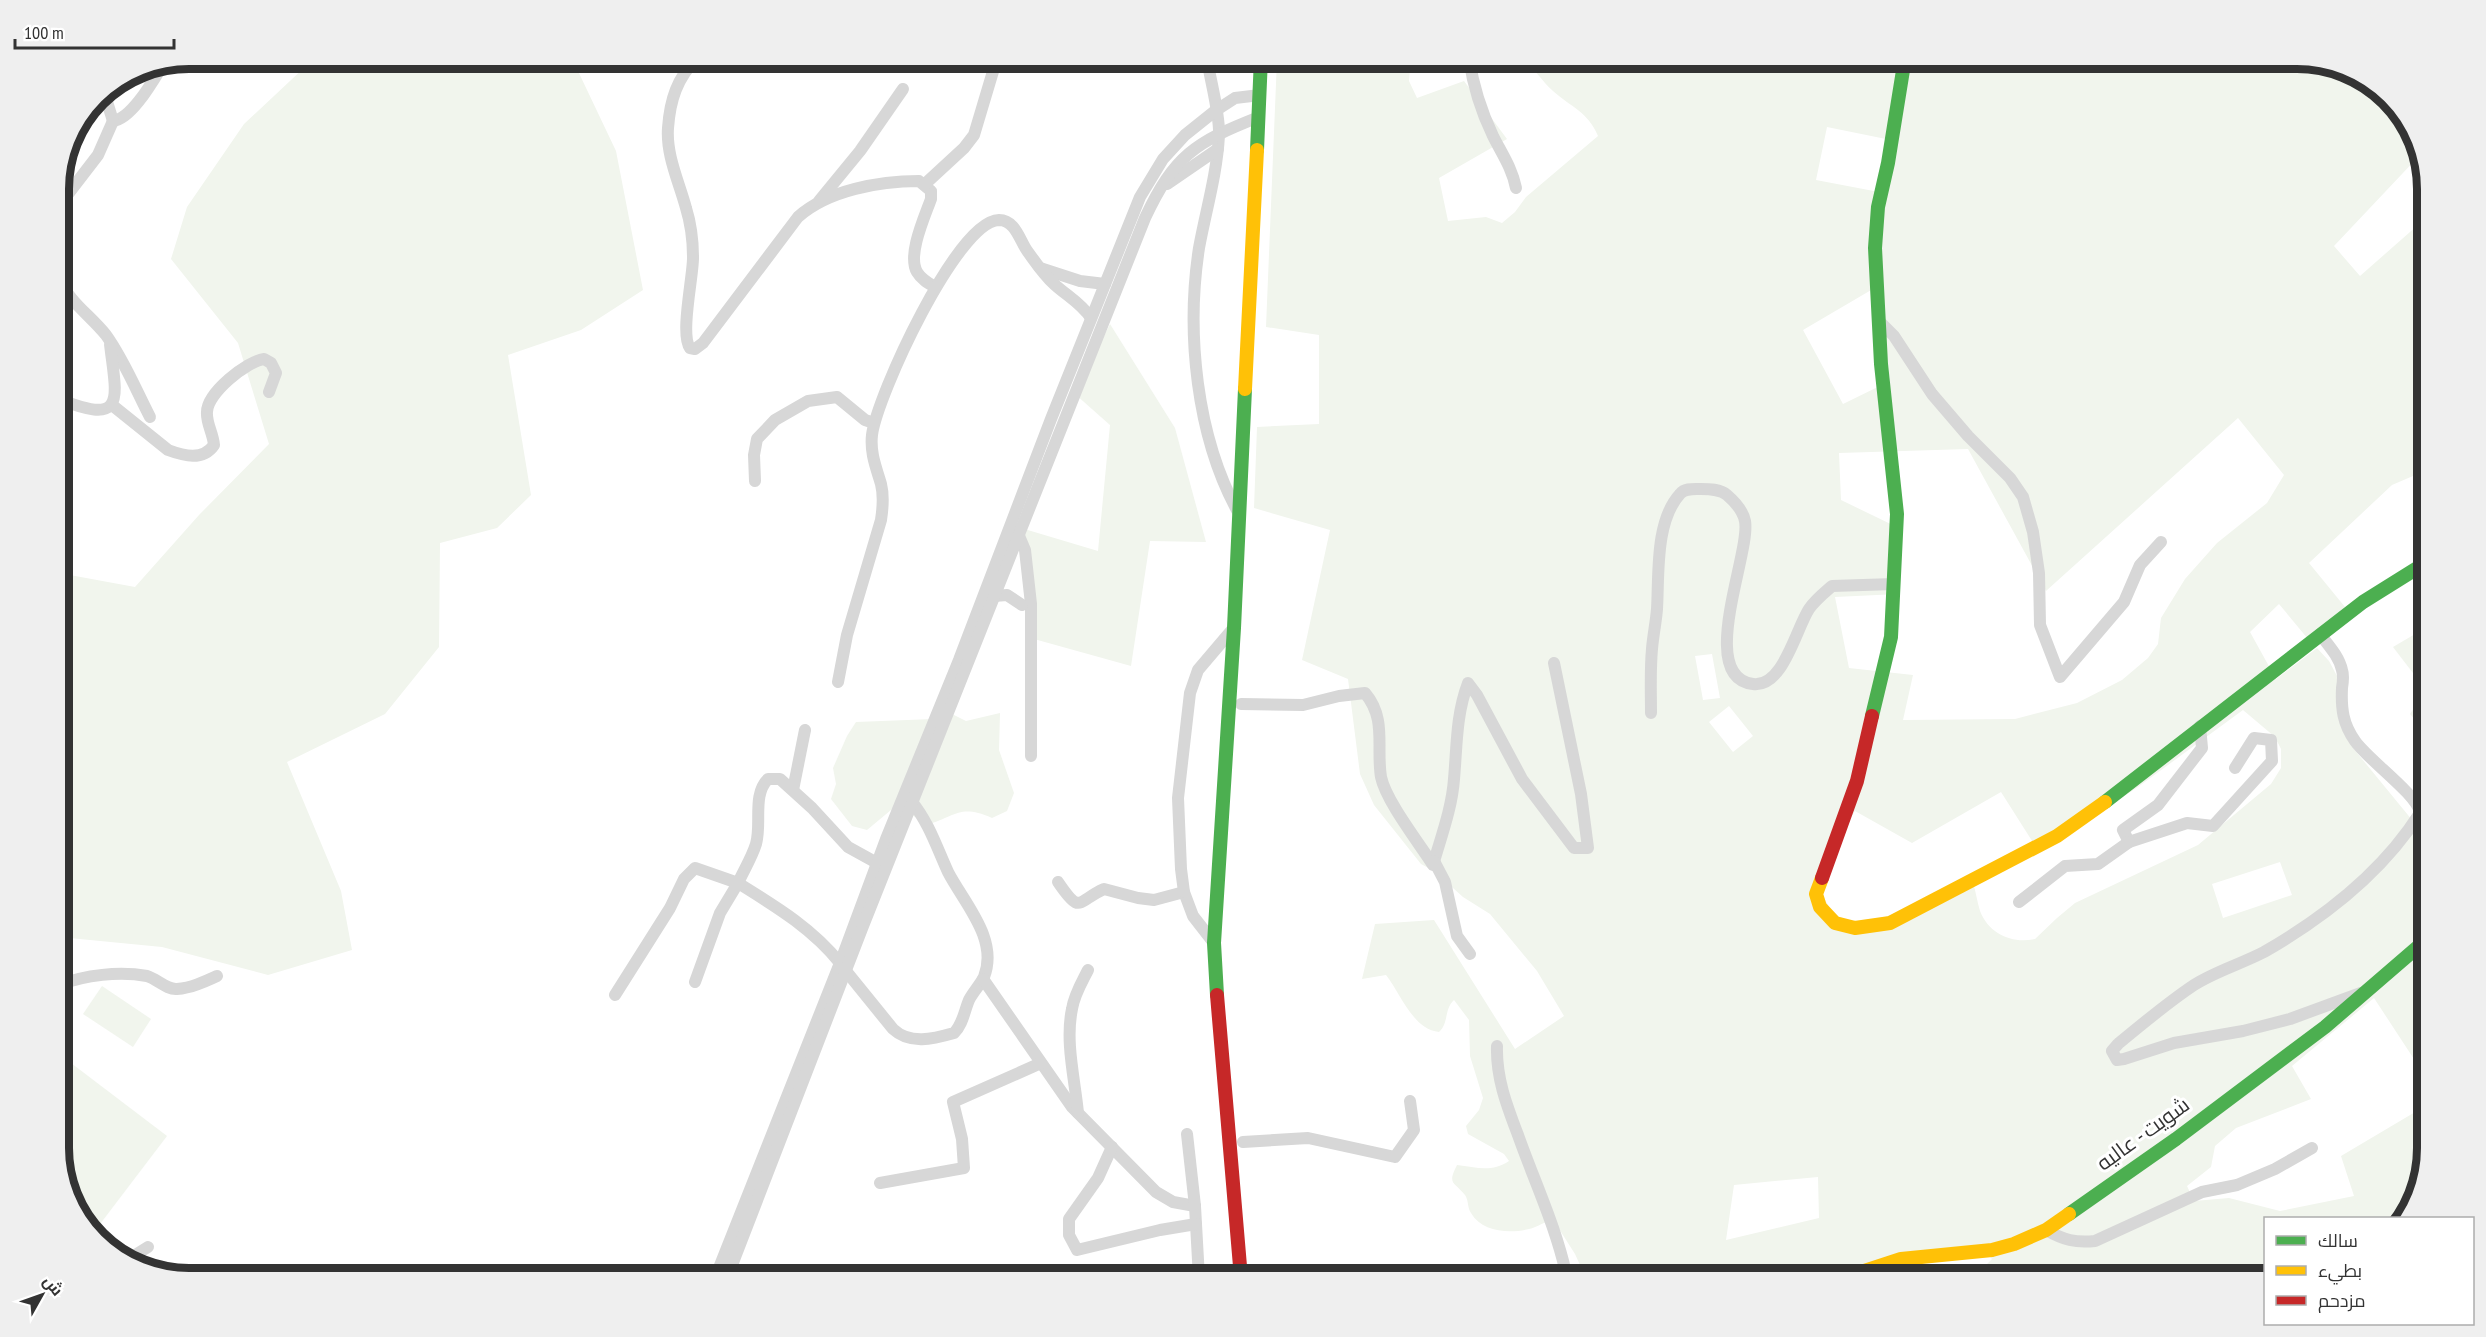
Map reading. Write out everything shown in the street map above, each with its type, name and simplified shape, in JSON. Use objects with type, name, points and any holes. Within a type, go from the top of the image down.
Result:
[{"type":"main road","points":[[1242,1268],[1228,942],[1238,513],[1261,69]]},
{"type":"main road","points":[[1243,1268],[1243,1142],[1234,1111],[1218,1018],[1214,943],[1231,773],[1241,704],[1271,69]]},
{"type":"main road","points":[[1903,69],[1888,164],[1878,207],[1875,248],[1878,320],[1897,514],[1891,637],[1862,761],[1816,894],[1824,914],[1848,929],[1870,928],[1890,923],[2057,836],[2102,804],[2320,634],[2397,579],[2417,568]]},
{"type":"main road","name":"شويت - عاليه","points":[[1874,1268],[1901,1259],[1992,1250],[2014,1244],[2046,1230],[2176,1138],[2325,1027],[2417,948]]},
{"type":"street","points":[[688,69],[678,81],[669,115],[668,132],[674,166],[690,221],[693,260],[686,330],[687,344],[690,348],[695,349],[703,343],[798,217],[818,202],[860,150],[903,89]]},
{"type":"street","points":[[925,184],[964,148],[974,135],[994,69]]},
{"type":"street","points":[[1209,69],[1219,133],[1216,167],[1196,276],[1193,303],[1195,349],[1214,459],[1238,513]]},
{"type":"street","points":[[1471,69],[1476,93],[1493,137],[1514,174],[1516,188]]},
{"type":"street","points":[[113,121],[128,114],[157,73]]},
{"type":"street","points":[[148,76],[151,82]]},
{"type":"street","points":[[719,1268],[843,967],[877,863],[912,802],[994,596],[1014,532],[1091,318],[1149,180],[1163,159],[1185,135],[1215,111],[1235,99],[1260,95]]},
{"type":"street","points":[[69,193],[98,155],[113,121],[107,102]]},
{"type":"street","points":[[731,1268],[891,841],[1014,532],[1158,189],[1176,164],[1206,140],[1259,117]]},
{"type":"street","points":[[1158,189],[1218,149]]},
{"type":"street","points":[[818,202],[888,183],[919,181],[925,184],[931,191],[931,199],[914,254],[915,270],[921,278],[935,287]]},
{"type":"street","points":[[837,682],[847,635],[881,520],[884,501],[872,449],[874,423],[915,325],[935,287],[971,236],[980,228],[999,220],[1008,222],[1015,229],[1025,248],[1054,285],[1084,307],[1091,318]]},
{"type":"street","points":[[1040,268],[1080,281],[1105,284]]},
{"type":"street","points":[[69,298],[109,341],[150,417]]},
{"type":"street","points":[[1878,320],[1894,336],[1932,394],[1968,436],[2010,478],[2023,497],[2039,573],[2040,625],[2060,677],[2124,602],[2140,565],[2161,542]]},
{"type":"street","points":[[69,403],[92,411],[107,409],[112,405],[117,389],[109,341]]},
{"type":"street","points":[[112,405],[168,450],[177,454],[200,456],[207,453],[214,445],[206,413],[212,396],[218,389],[253,363],[264,359],[271,363],[276,373],[269,392]]},
{"type":"street","points":[[755,481],[754,455],[757,439],[776,420],[807,400],[837,397],[865,420],[874,423]]},
{"type":"street","points":[[1651,713],[1652,650],[1657,610],[1658,562],[1666,522],[1680,493],[1689,489],[1710,489],[1725,493],[1742,512],[1745,522],[1729,612],[1727,654],[1730,667],[1737,676],[1750,684],[1762,684],[1776,674],[1810,608],[1832,586],[1894,584]]},
{"type":"street","points":[[1014,532],[1022,585],[1024,627],[1029,649]]},
{"type":"street","points":[[1014,532],[1025,550],[1029,585],[1031,756]]},
{"type":"street","points":[[994,596],[1007,595],[1022,605]]},
{"type":"street","points":[[1214,943],[1193,916],[1184,892],[1180,869],[1178,798],[1190,693],[1198,670],[1234,628]]},
{"type":"street","points":[[2320,634],[2342,669],[2342,717],[2349,732],[2363,753],[2417,804]]},
{"type":"street","points":[[1241,704],[1303,705],[1339,696],[1365,693],[1375,706],[1380,739],[1381,778],[1394,804],[1433,865],[1454,781],[1456,731],[1461,700],[1468,683],[1477,695],[1522,779],[1543,808],[1574,848],[1588,848],[1581,794],[1554,663]]},
{"type":"street","points":[[2129,842],[2123,830],[2158,805],[2202,748],[2200,726]]},
{"type":"street","points":[[793,790],[805,730]]},
{"type":"street","points":[[2019,902],[2065,866],[2098,864],[2129,842],[2187,823],[2214,826],[2272,761],[2271,740],[2254,738],[2235,768]]},
{"type":"street","points":[[695,982],[720,913],[738,883],[756,845],[759,800],[764,783],[774,778],[780,779],[848,847],[877,863]]},
{"type":"street","points":[[615,995],[670,908],[684,879],[695,868],[738,883],[794,918],[827,947],[893,1029],[902,1036],[915,1040],[954,1033],[963,1021],[969,1001],[983,979],[987,962],[983,933],[948,872],[922,814],[912,802]]},
{"type":"street","points":[[2368,991],[2275,1023],[2174,1043],[2124,1059],[2117,1060],[2113,1057],[2112,1051],[2118,1044],[2193,986],[2262,953],[2292,935],[2355,889],[2384,861],[2417,821]]},
{"type":"street","points":[[1434,861],[1445,882],[1457,936],[1470,954]]},
{"type":"street","points":[[1058,882],[1070,899],[1078,903],[1086,901],[1104,889],[1154,900],[1184,892]]},
{"type":"street","points":[[1078,1113],[1070,1021],[1075,997],[1088,970]]},
{"type":"street","points":[[69,982],[82,977],[121,975],[148,977],[174,990],[197,985],[217,976]]},
{"type":"street","points":[[983,979],[1078,1113],[1156,1192],[1173,1202],[1195,1206]]},
{"type":"street","points":[[1497,1046],[1497,1066],[1505,1100],[1554,1228],[1564,1268]]},
{"type":"street","points":[[880,1183],[964,1168],[962,1139],[953,1102],[1041,1063]]},
{"type":"street","points":[[1243,1142],[1308,1138],[1395,1157],[1414,1130],[1410,1101]]},
{"type":"street","points":[[1187,1134],[1195,1206],[1198,1268]]},
{"type":"street","points":[[1112,1147],[1098,1178],[1069,1219],[1069,1235],[1077,1250],[1160,1230],[1196,1224]]},
{"type":"street","points":[[2046,1230],[2064,1240],[2077,1243],[2095,1240],[2202,1192],[2236,1185],[2254,1178],[2312,1148]]},
{"type":"street","points":[[135,1255],[148,1247]]},
{"type":"shaded area","points":[[303,69],[575,69],[616,151],[643,290],[581,330],[508,355],[531,495],[497,528],[440,543],[439,647],[385,714],[287,762],[341,891],[352,950],[268,975],[162,947],[69,938],[69,575],[135,587],[199,515],[269,444],[238,343],[171,259],[187,207],[244,124]]},
{"type":"shaded area","points":[[1277,69],[1410,69],[1409,81],[1417,98],[1464,81],[1507,139],[1439,178],[1448,221],[1486,217],[1502,223],[1515,212],[1526,197],[1598,136],[1584,115],[1553,91],[1534,69],[2305,69],[2336,75],[2364,89],[2397,122],[2411,150],[2414,161],[2334,246],[2360,276],[2417,226],[2417,474],[2392,485],[2309,563],[2345,607],[2308,639],[2279,604],[2250,632],[2276,679],[2317,648],[2329,661],[2337,676],[2353,748],[2417,826],[2417,1064],[2374,998],[2292,1066],[2311,1099],[2236,1128],[2215,1146],[2211,1167],[2187,1186],[2194,1201],[2229,1198],[2280,1211],[2354,1196],[2341,1156],[2417,1111],[2417,1148],[2413,1179],[2405,1201],[2395,1217],[2264,1217],[2264,1268],[1983,1268],[1992,1259],[1983,1249],[1870,1268],[1581,1268],[1554,1221],[1529,1229],[1505,1231],[1489,1228],[1471,1213],[1465,1195],[1452,1180],[1457,1165],[1490,1168],[1509,1161],[1504,1154],[1468,1134],[1466,1126],[1479,1110],[1483,1098],[1470,1056],[1469,1020],[1454,1000],[1439,1032],[1430,1029],[1414,1017],[1386,975],[1362,979],[1375,924],[1434,920],[1515,1049],[1564,1016],[1537,971],[1490,914],[1463,897],[1434,871],[1421,864],[1374,805],[1360,774],[1348,679],[1302,660],[1330,530],[1254,508],[1257,427],[1319,424],[1319,335],[1266,327]],"holes":[[[1827,127],[1886,139],[1879,192],[1816,180]],[[1878,286],[1890,381],[1843,404],[1803,330]],[[2238,418],[2284,475],[2267,503],[2217,543],[2185,579],[2161,618],[2158,644],[2148,658],[2122,680],[2077,703],[2015,719],[1903,720],[1913,675],[1849,668],[1835,597],[1898,594],[1903,530],[1841,500],[1839,453],[1968,449],[2046,591]],[[1712,654],[1720,698],[1703,700],[1695,656]],[[1729,706],[1753,736],[1733,752],[1709,722]],[[2243,710],[2275,737],[2281,749],[2281,768],[2271,784],[2198,845],[2075,903],[2035,939],[2018,940],[2002,936],[1989,926],[1980,911],[1973,883],[1862,926],[1833,914],[1817,885],[1828,855],[1855,811],[1912,843],[2001,792],[2039,852],[2138,787]],[[2280,862],[2292,895],[2223,918],[2212,884]],[[1818,1177],[1819,1218],[1726,1240],[1734,1185]]]},
{"type":"shaded area","points":[[1110,324],[1175,428],[1206,542],[1150,541],[1131,666],[1034,639],[1021,528],[1098,551],[1110,425],[1075,394]]},
{"type":"shaded area","points":[[2417,633],[2417,678],[2393,647]]},
{"type":"shaded area","points":[[2417,704],[2417,722],[2410,714]]},
{"type":"shaded area","points":[[1000,713],[999,750],[1014,793],[1007,811],[992,818],[972,812],[958,813],[927,825],[897,805],[867,830],[852,826],[831,799],[836,784],[833,768],[856,722],[933,719],[952,714],[966,721]]},
{"type":"shaded area","points":[[102,986],[151,1019],[133,1047],[83,1014]]},
{"type":"shaded area","points":[[69,1062],[167,1136],[98,1226],[81,1201],[71,1171]]},
{"type":"traffic: fast","points":[[1257,150],[1261,69]]},
{"type":"traffic: fast","points":[[1872,716],[1891,637],[1897,514],[1881,364],[1875,248],[1878,207],[1888,163],[1903,69]]},
{"type":"traffic: fast","points":[[1217,995],[1214,943],[1234,628],[1245,389]]},
{"type":"traffic: fast","points":[[2105,802],[2363,602],[2417,568]]},
{"type":"traffic: fast","points":[[2069,1214],[2176,1139],[2325,1027],[2417,948]]},
{"type":"traffic: slow","points":[[1245,389],[1257,150]]},
{"type":"traffic: slow","points":[[1822,878],[1816,894],[1820,907],[1835,923],[1855,928],[1890,923],[2057,836],[2105,802]]},
{"type":"traffic: slow","points":[[1874,1268],[1901,1259],[1992,1250],[2014,1244],[2046,1230],[2069,1214]]},
{"type":"traffic: jam","points":[[1822,878],[1857,781],[1872,716]]},
{"type":"traffic: jam","points":[[1217,995],[1240,1268]]}]
